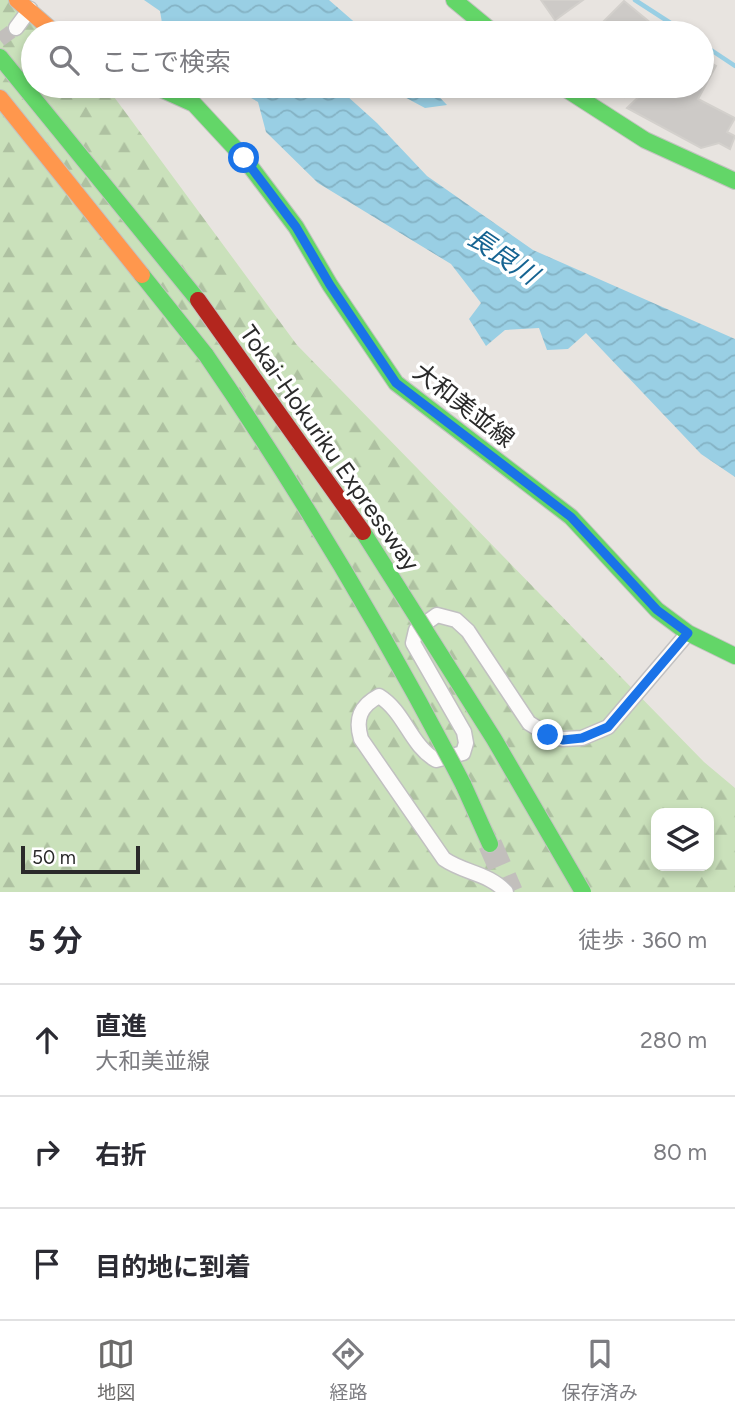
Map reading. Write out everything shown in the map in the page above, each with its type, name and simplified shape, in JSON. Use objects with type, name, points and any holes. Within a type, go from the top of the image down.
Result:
[{"type":"main road","points":[[454,0],[479,21]]},
{"type":"main road","points":[[24,4],[42,21]]},
{"type":"main road","name":"Tokai-Hokuriku Expressway","points":[[0,57],[21,83]]},
{"type":"main road","name":"Tokai-Hokuriku Expressway","points":[[0,98],[103,223],[206,355],[255,424],[365,600],[463,784],[490,844]]},
{"type":"main road","name":"Tokai-Hokuriku Expressway","points":[[33,98],[198,300],[258,380],[397,582],[522,782],[583,892]]},
{"type":"main road","name":"大和美並線","points":[[181,98],[194,104],[244,158],[296,227],[330,285],[396,383],[571,517],[657,610],[688,633],[735,656]]},
{"type":"main road","points":[[577,98],[607,120],[649,144],[735,181]]},
{"type":"street","points":[[16,28],[24,4]]},
{"type":"street","points":[[506,892],[487,877],[459,870],[444,859],[361,739],[356,725],[359,713],[368,702],[379,696],[393,704],[422,752],[436,760],[463,753],[466,743],[464,732],[413,643],[416,630],[437,615],[456,620],[468,631],[529,723],[548,735],[563,740],[582,738],[608,727],[688,633]]},
{"type":"green space","points":[[0,0],[21,0],[42,21],[21,21],[21,98],[115,98],[297,345],[704,762],[735,788],[735,892],[0,892]]},
{"type":"water","points":[[144,0],[329,0],[353,21],[162,21],[160,11]]},
{"type":"water","name":"長良川","points":[[251,98],[349,98],[427,176],[533,250],[735,339],[735,477],[701,454],[586,333],[568,349],[547,350],[539,328],[505,330],[486,346],[469,319],[481,303],[451,264],[318,183],[266,132],[258,102]]},
{"type":"water","points":[[406,98],[440,98],[447,105],[425,108]]},
{"type":"building","points":[[541,0],[583,0],[555,20]]},
{"type":"building","points":[[624,1],[648,21],[604,21]]},
{"type":"building","points":[[637,98],[699,98],[735,118],[727,132],[735,136],[730,149],[719,143],[701,148],[627,108]]},
{"type":"waterway","points":[[635,0],[667,21]]},
{"type":"waterway","points":[[714,52],[735,66]]},
{"type":"tunnel","points":[[0,40],[16,28]]},
{"type":"tunnel","points":[[490,844],[511,892]]},
{"type":"traffic: fast","points":[[454,0],[479,21]]},
{"type":"traffic: fast","points":[[0,57],[21,83]]},
{"type":"traffic: fast","points":[[33,98],[198,300]]},
{"type":"traffic: fast","points":[[181,98],[194,104],[244,158],[296,227],[330,285],[396,383],[571,517],[657,610],[688,633],[735,656]]},
{"type":"traffic: fast","points":[[580,98],[645,140],[735,181]]},
{"type":"traffic: fast","points":[[142,275],[206,355]]},
{"type":"traffic: fast","points":[[206,355],[341,566],[404,674],[463,784]]},
{"type":"traffic: fast","points":[[363,532],[494,739],[583,892]]},
{"type":"traffic: fast","points":[[463,784],[490,844]]},
{"type":"traffic: slow","points":[[17,0],[41,21]]},
{"type":"traffic: slow","points":[[0,98],[142,275]]},
{"type":"traffic: jam","points":[[198,300],[363,532]]},
{"type":"route","points":[[244,158],[296,227],[330,285],[396,383],[571,517],[657,610],[688,633],[608,727],[582,738],[563,740],[548,735]]}]
